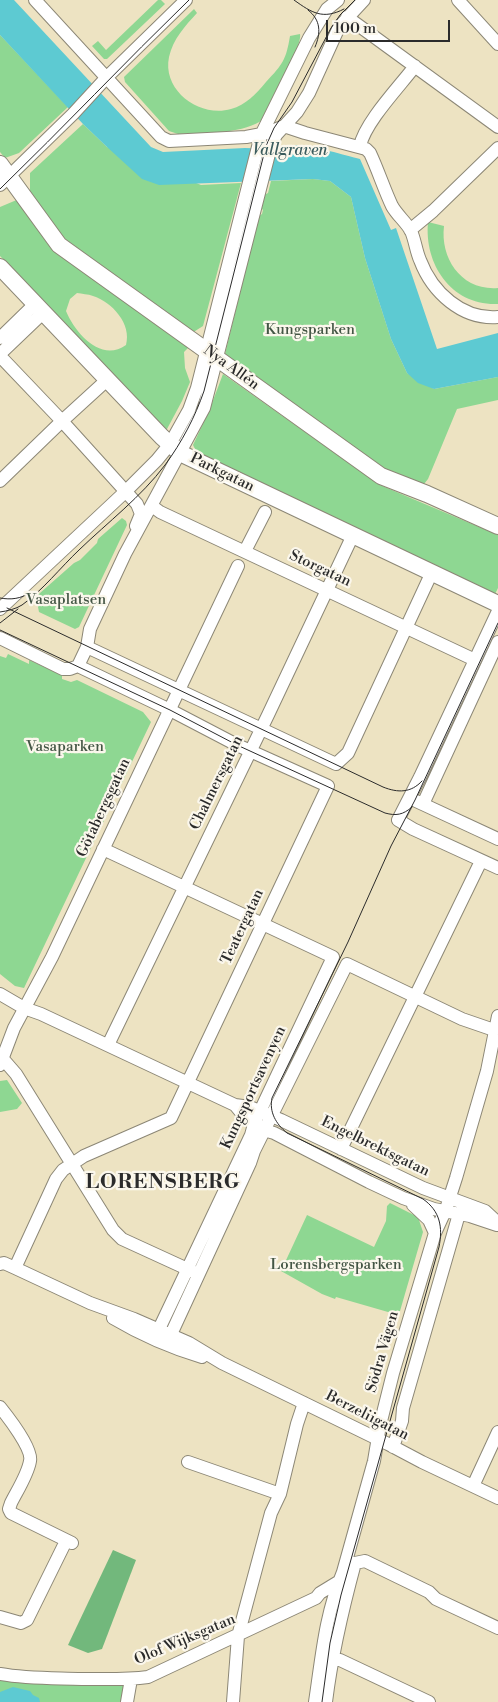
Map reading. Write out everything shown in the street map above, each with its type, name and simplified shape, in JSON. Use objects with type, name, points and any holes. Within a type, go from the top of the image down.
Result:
[{"type":"main road","name":"Nya Allén","points":[[3,175],[59,245],[381,476],[427,494],[498,526]]},
{"type":"main road","name":"Parkgatan","points":[[0,267],[175,448],[498,604]]},
{"type":"street","points":[[35,0],[103,82],[161,137],[169,141],[229,138],[264,142],[276,135],[297,112],[309,93],[339,27],[364,0]]},
{"type":"street","points":[[3,175],[73,114],[186,0]]},
{"type":"street","points":[[125,554],[152,506],[212,354],[264,142],[309,38],[334,4],[317,0]]},
{"type":"street","points":[[458,0],[498,44]]},
{"type":"street","points":[[348,17],[498,127]]},
{"type":"street","points":[[360,146],[370,124],[416,66]]},
{"type":"street","points":[[284,126],[360,146],[370,153],[392,207],[410,230],[428,279],[437,292],[463,310],[476,315],[498,317]]},
{"type":"street","points":[[410,230],[438,206],[498,148]]},
{"type":"street","points":[[0,338],[40,308]]},
{"type":"street","points":[[0,638],[62,669],[78,666],[87,647],[90,629],[125,554],[141,514],[137,504],[0,355],[40,308]]},
{"type":"street","points":[[0,481],[108,379]]},
{"type":"street","points":[[1,605],[123,490],[175,448]]},
{"type":"street","points":[[109,474],[128,480],[140,477]]},
{"type":"street","name":"Storgatan","points":[[152,506],[160,512],[487,665]]},
{"type":"street","points":[[245,552],[265,512]]},
{"type":"street","name":"Chalmersgatan","points":[[108,1045],[262,729],[353,535]]},
{"type":"street","name":"Götabergsgatan","points":[[2,1062],[14,1028],[52,957],[238,566]]},
{"type":"street","points":[[87,647],[336,764],[348,753],[432,572]]},
{"type":"street","points":[[498,610],[487,665],[398,820],[498,868]]},
{"type":"street","points":[[423,804],[498,642]]},
{"type":"street","points":[[78,666],[250,751]]},
{"type":"street","name":"Teatergatan","points":[[72,1164],[84,1156],[170,1118],[189,1082],[328,786],[250,751]]},
{"type":"street","points":[[409,798],[498,839]]},
{"type":"street","points":[[103,849],[262,924]]},
{"type":"street","points":[[341,1149],[481,861]]},
{"type":"street","name":"Kungsportsavenyen","points":[[169,1339],[250,1163],[260,1128],[260,1112],[333,957],[262,924]]},
{"type":"street","name":"Kungsportsavenyen","points":[[154,1333],[251,1135],[272,1117],[347,964],[415,996]]},
{"type":"street","name":"Engelbrektsgatan","points":[[0,994],[24,1008],[42,1014],[235,1105],[250,1107],[423,1188],[485,1211],[498,1224]]},
{"type":"street","points":[[415,996],[462,1018],[494,1030]]},
{"type":"street","name":"Södra Vägen","points":[[315,1702],[326,1622],[338,1582],[343,1572],[369,1480],[392,1373],[434,1234],[450,1199],[486,1071],[498,1016]]},
{"type":"street","points":[[2,1062],[16,1074],[112,1230],[122,1239],[199,1275]]},
{"type":"street","name":"Engelbrektsgatan","points":[[235,1105],[245,1117],[260,1128],[274,1133],[403,1198],[445,1212],[498,1224]]},
{"type":"street","points":[[15,1268],[56,1179],[63,1170],[72,1164]]},
{"type":"street","name":"Engelbrektsgatan","points":[[403,1198],[422,1213],[431,1224],[434,1234]]},
{"type":"street","points":[[393,1447],[402,1422],[403,1408],[459,1214]]},
{"type":"street","name":"Berzeliigatan","points":[[0,1264],[15,1268],[90,1303],[129,1328],[154,1333],[169,1339],[185,1352],[222,1363],[498,1498]]},
{"type":"street","points":[[233,1702],[238,1636],[271,1513],[280,1494],[304,1403]]},
{"type":"street","points":[[0,1407],[29,1451],[30,1456],[30,1463],[10,1509],[14,1516],[69,1542],[25,1622],[21,1623],[0,1618]]},
{"type":"street","points":[[473,1486],[498,1432]]},
{"type":"street","points":[[188,1462],[280,1494]]},
{"type":"street","points":[[326,1702],[339,1622],[355,1563],[365,1561],[429,1592],[436,1599],[498,1628]]},
{"type":"street","name":"Olof Wijksgatan","points":[[0,1674],[17,1677],[131,1679],[148,1677],[316,1598],[320,1593],[338,1582]]},
{"type":"street","points":[[316,1598],[327,1599],[331,1606]]},
{"type":"street","points":[[332,1659],[340,1660],[429,1702]]},
{"type":"street","points":[[127,1702],[131,1679]]},
{"type":"green space","points":[[158,0],[165,4],[107,59],[104,59],[92,46],[98,41],[106,50]]},
{"type":"green space","points":[[194,9],[197,13],[173,44],[168,69],[171,81],[177,91],[196,105],[207,109],[219,111],[231,109],[241,105],[250,98],[280,66],[287,51],[290,36],[300,34],[300,41],[291,63],[261,121],[242,129],[231,131],[178,134],[169,131],[125,82],[124,77]]},
{"type":"green space","points":[[0,35],[68,107],[19,153],[5,158],[0,152]]},
{"type":"green space","points":[[83,124],[107,147],[201,185],[241,183],[203,326],[192,333],[61,236],[30,193],[30,173]]},
{"type":"green space","name":"Kungsparken","points":[[313,179],[330,181],[351,197],[365,258],[391,339],[407,373],[434,389],[498,377],[498,400],[457,409],[428,479],[424,484],[372,464],[223,362],[259,216],[263,210],[261,208],[264,195],[268,193],[271,181]]},
{"type":"green space","points":[[19,199],[53,247],[190,346],[184,352],[185,368],[190,382],[167,429],[0,256],[0,207]],"holes":[[[77,293],[91,295],[100,299],[119,315],[126,329],[126,345],[117,350],[107,350],[98,348],[82,336],[66,311],[70,299]]]},
{"type":"green space","points":[[428,222],[444,226],[446,250],[450,261],[464,278],[485,288],[498,288],[498,304],[482,303],[467,298],[444,280],[436,267],[431,253],[428,238]]},
{"type":"green space","points":[[223,374],[380,485],[498,535],[498,588],[495,594],[197,453],[193,445],[209,411]]},
{"type":"green space","name":"Vasaplatsen","points":[[122,518],[126,521],[127,525],[79,627],[75,629],[39,612],[36,597],[74,563],[80,560],[97,543],[98,539]]},
{"type":"green space","name":"Vasaparken","points":[[8,654],[29,664],[29,660],[62,675],[62,679],[71,682],[77,680],[143,712],[151,722],[24,988],[15,986],[0,974],[0,656],[6,658]]},
{"type":"green space","points":[[7,1080],[22,1103],[17,1109],[0,1112],[0,1081]]},
{"type":"green space","name":"Lorensbergsparken","points":[[390,1203],[418,1217],[423,1232],[400,1311],[388,1312],[336,1297],[335,1299],[322,1294],[281,1271],[307,1215],[374,1247],[386,1221],[387,1206]]},
{"type":"green space","points":[[113,1550],[136,1560],[102,1649],[88,1653],[68,1645]]},
{"type":"green space","points":[[0,1678],[95,1682],[124,1686],[122,1702],[0,1702]]},
{"type":"water","name":"Vallgraven","points":[[0,0],[14,0],[151,147],[163,152],[245,148],[277,149],[294,145],[317,148],[360,159],[391,230],[396,228],[437,349],[498,333],[498,377],[434,389],[418,383],[407,373],[391,339],[365,258],[351,197],[330,181],[313,179],[159,185],[142,179],[83,124],[0,35]]},
{"type":"water","points":[[13,1687],[30,1691],[39,1698],[40,1702],[0,1702],[0,1692]]},
{"type":"tram line","points":[[0,189],[189,0]]},
{"type":"tram line","points":[[294,0],[318,14],[330,14],[344,9]]},
{"type":"tram line","points":[[0,612],[20,606],[37,593],[79,550],[146,488],[165,465],[182,438],[204,391],[266,146],[274,128],[292,102],[331,28],[340,15],[355,0]]},
{"type":"tram line","points":[[308,10],[318,22],[319,27],[315,47]]},
{"type":"tram line","points":[[0,598],[16,598],[31,592]]},
{"type":"tram line","points":[[7,608],[383,787],[404,791],[413,788],[422,781]]},
{"type":"tram line","points":[[0,623],[18,609]]},
{"type":"tram line","points":[[322,1702],[330,1643],[341,1595],[439,1247],[441,1233],[437,1214],[423,1199],[287,1133],[274,1117],[271,1103],[498,623]]},
{"type":"tram line","points":[[0,630],[170,710],[237,745],[385,813],[399,814],[406,812],[412,807]]},
{"type":"district","name":"LORENSBERG","points":[[163,1183]]}]
